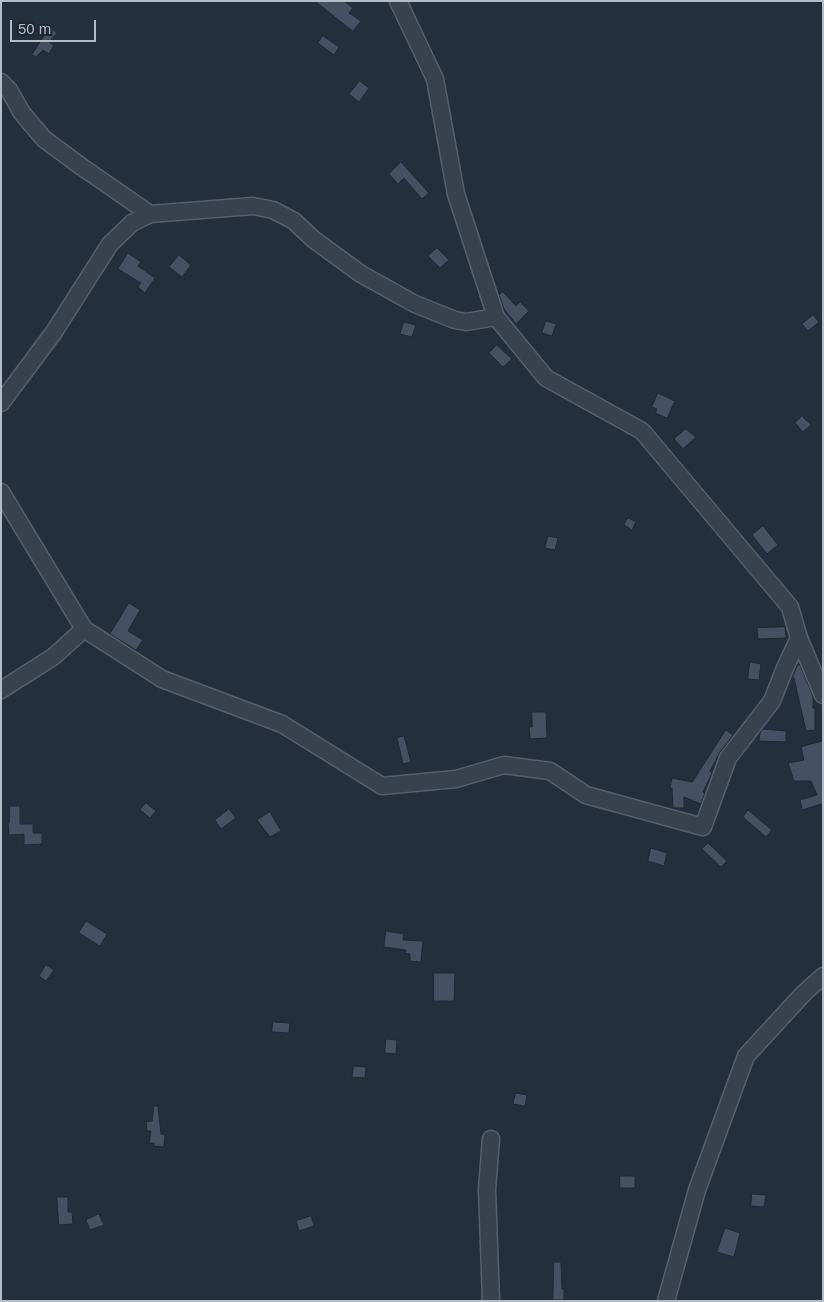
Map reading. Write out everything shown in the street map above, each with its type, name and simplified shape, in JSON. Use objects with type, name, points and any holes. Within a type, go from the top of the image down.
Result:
[{"type":"street","points":[[398,1],[435,78],[456,194],[496,317],[546,378],[642,431],[790,607],[799,638],[823,695]]},
{"type":"street","points":[[1,82],[9,90],[22,113],[44,138],[150,214]]},
{"type":"street","points":[[1,403],[54,332],[110,244],[132,222],[150,214],[253,206],[272,210],[294,221],[313,239],[361,274],[415,304],[455,320],[466,322],[496,317]]},
{"type":"street","points":[[1,492],[84,629],[162,680],[282,724],[382,786],[456,779],[504,765],[550,771],[586,795],[703,827],[728,758],[772,701],[799,638]]},
{"type":"street","points":[[1,690],[53,657],[84,629]]},
{"type":"street","points":[[666,1301],[697,1190],[746,1056],[804,993],[823,976]]},
{"type":"street","points":[[491,1139],[487,1190],[491,1301]]},
{"type":"building","points":[[315,1],[344,1],[353,8],[349,13],[361,21],[353,31]]},
{"type":"building","points":[[50,27],[57,33],[49,42],[54,45],[49,54],[43,50],[36,57],[32,55]]},
{"type":"building","points":[[323,36],[339,47],[334,55],[318,43]]},
{"type":"building","points":[[360,81],[369,88],[359,102],[349,94]]},
{"type":"building","points":[[401,162],[429,193],[422,199],[404,178],[398,184],[389,174]]},
{"type":"building","points":[[437,248],[449,260],[440,268],[428,256]]},
{"type":"building","points":[[128,253],[141,262],[138,266],[155,278],[145,293],[138,287],[141,283],[118,269]]},
{"type":"building","points":[[179,255],[191,265],[182,277],[169,267]]},
{"type":"building","points":[[503,292],[516,306],[520,302],[529,311],[516,324],[504,309],[499,295]]},
{"type":"building","points":[[813,315],[819,322],[808,331],[802,324]]},
{"type":"building","points":[[546,321],[556,324],[552,336],[542,333]]},
{"type":"building","points":[[404,322],[416,325],[412,337],[400,334]]},
{"type":"building","points":[[497,345],[512,359],[503,367],[489,353]]},
{"type":"building","points":[[658,393],[675,401],[667,418],[655,413],[657,409],[652,407]]},
{"type":"building","points":[[802,416],[811,425],[803,432],[795,423]]},
{"type":"building","points":[[686,429],[696,437],[683,449],[674,439]]},
{"type":"building","points":[[628,518],[636,522],[632,530],[624,525]]},
{"type":"building","points":[[763,526],[778,545],[767,554],[752,535]]},
{"type":"building","points":[[548,536],[558,538],[555,550],[545,548]]},
{"type":"building","points":[[129,603],[140,610],[128,631],[143,640],[136,650],[110,634]]},
{"type":"building","points":[[785,627],[786,638],[758,639],[757,628]]},
{"type":"building","points":[[750,662],[761,664],[759,680],[748,679]]},
{"type":"building","points":[[800,665],[813,696],[815,730],[806,731],[794,678],[792,678],[797,666]]},
{"type":"building","points":[[532,712],[546,712],[547,738],[530,739],[529,727],[532,727]]},
{"type":"building","points":[[763,729],[786,731],[786,742],[759,741],[760,733]]},
{"type":"building","points":[[726,730],[733,735],[720,752],[710,771],[712,773],[703,792],[705,793],[701,804],[684,797],[684,808],[673,808],[672,788],[670,788],[672,778],[692,782]]},
{"type":"building","points":[[404,736],[411,762],[403,764],[397,738]]},
{"type":"building","points":[[823,741],[823,808],[821,804],[802,810],[800,800],[817,795],[811,781],[794,781],[788,763],[804,760],[801,747]]},
{"type":"building","points":[[146,803],[156,811],[150,818],[140,810]]},
{"type":"building","points":[[10,806],[20,806],[20,824],[33,824],[33,833],[42,833],[42,844],[24,845],[24,834],[9,835]]},
{"type":"building","points":[[229,809],[236,818],[221,829],[215,820]]},
{"type":"building","points":[[748,810],[772,830],[766,837],[743,817]]},
{"type":"building","points":[[270,812],[281,831],[270,837],[257,820]]},
{"type":"building","points":[[708,843],[727,861],[721,867],[702,849]]},
{"type":"building","points":[[651,848],[667,853],[664,866],[648,861]]},
{"type":"building","points":[[86,921],[107,934],[100,946],[79,933]]},
{"type":"building","points":[[386,931],[404,934],[403,940],[423,941],[421,962],[410,961],[410,954],[405,953],[406,950],[384,947]]},
{"type":"building","points":[[46,965],[54,970],[46,981],[39,976]]},
{"type":"building","points":[[434,973],[455,973],[454,1001],[434,1001]]},
{"type":"building","points":[[273,1022],[290,1023],[289,1033],[272,1032]]},
{"type":"building","points":[[386,1039],[397,1040],[396,1054],[385,1053]]},
{"type":"building","points":[[354,1066],[366,1067],[365,1078],[352,1077]]},
{"type":"building","points":[[516,1093],[527,1095],[525,1106],[513,1104]]},
{"type":"building","points":[[154,1106],[158,1106],[161,1134],[165,1135],[164,1147],[154,1146],[154,1143],[149,1143],[151,1131],[147,1131],[146,1122],[152,1121]]},
{"type":"building","points":[[620,1176],[635,1176],[635,1188],[620,1188]]},
{"type":"building","points":[[752,1194],[766,1195],[764,1207],[751,1206]]},
{"type":"building","points":[[57,1197],[68,1197],[68,1212],[72,1212],[73,1224],[59,1225]]},
{"type":"building","points":[[99,1214],[104,1225],[90,1230],[86,1220]]},
{"type":"building","points":[[311,1216],[314,1226],[299,1231],[296,1221]]},
{"type":"building","points":[[725,1228],[740,1233],[734,1257],[717,1252]]},
{"type":"building","points":[[554,1262],[561,1262],[564,1300],[553,1300]]}]
